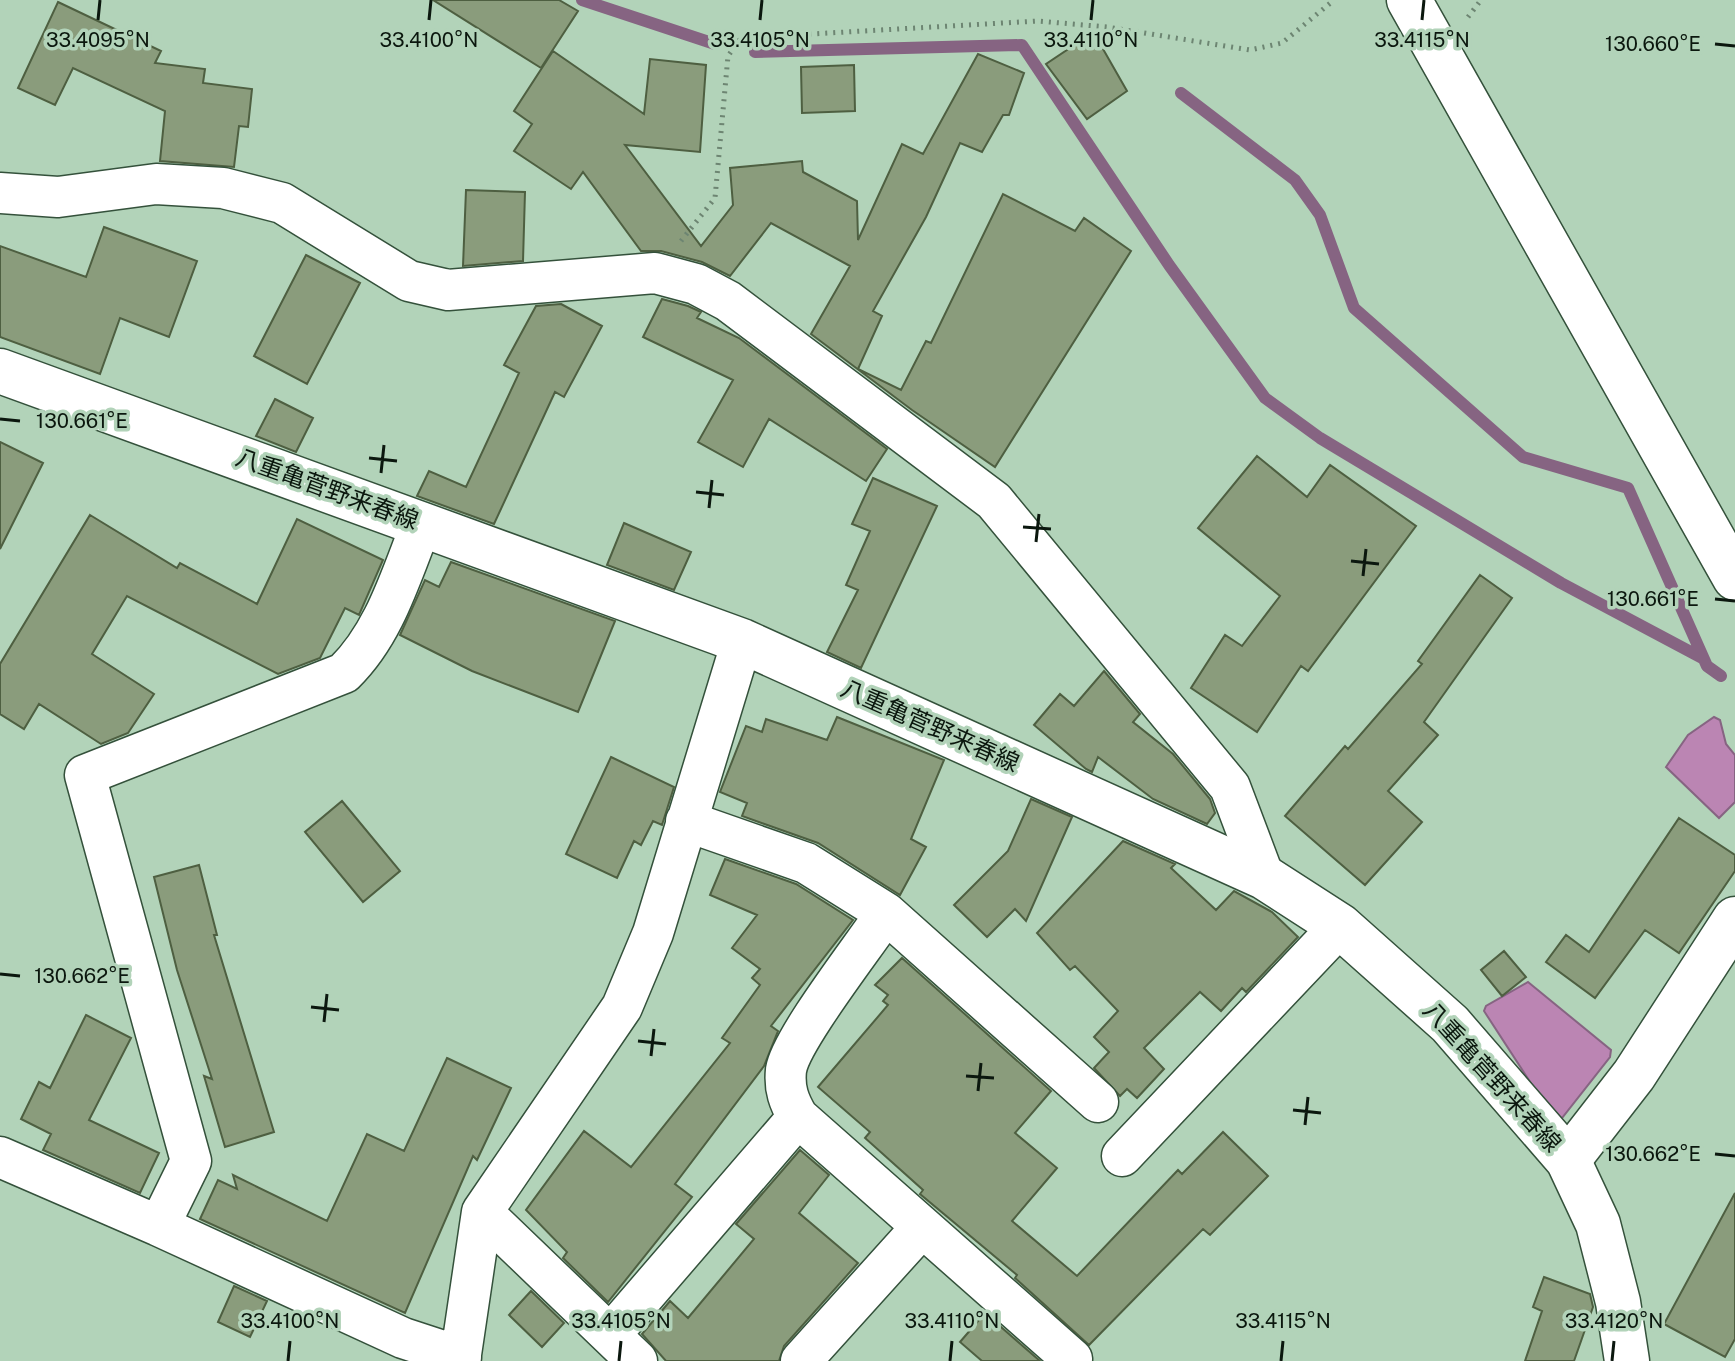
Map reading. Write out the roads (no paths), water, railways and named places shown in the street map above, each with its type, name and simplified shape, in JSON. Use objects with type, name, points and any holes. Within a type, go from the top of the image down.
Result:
[{"type":"main road","points":[[1409,0],[1735,578]]},
{"type":"main road","name":"八重亀菅野来春線","points":[[0,371],[742,641],[1264,877],[1340,926],[1450,1024],[1568,1160],[1598,1224],[1618,1302],[1627,1361]]},
{"type":"main road","points":[[1568,1160],[1634,1075],[1735,919]]},
{"type":"street","points":[[0,193],[58,197],[156,184],[223,188],[282,203],[409,281],[448,290],[655,273],[696,284],[728,301],[994,501],[1230,787],[1264,877]]},
{"type":"street","points":[[159,1226],[191,1161],[85,775],[344,673],[365,652],[379,628],[422,523]]},
{"type":"street","points":[[0,1157],[403,1338],[460,1359],[482,1212],[622,1007],[653,933],[742,641]]},
{"type":"street","points":[[686,821],[806,863],[886,913],[1098,1102]]},
{"type":"street","points":[[886,913],[792,1052],[786,1093],[798,1117],[1072,1359]]},
{"type":"street","points":[[1122,1156],[1340,926]]},
{"type":"street","points":[[482,1212],[624,1347],[798,1117]]},
{"type":"street","points":[[801,1361],[922,1227]]},
{"type":"waterway","points":[[582,0],[715,44]]},
{"type":"waterway","points":[[755,52],[1022,45],[1169,265],[1265,398],[1320,438],[1561,583],[1704,659]]},
{"type":"waterway","points":[[1181,93],[1295,180],[1320,215],[1354,308],[1523,457],[1628,488],[1707,666],[1721,676]]}]
